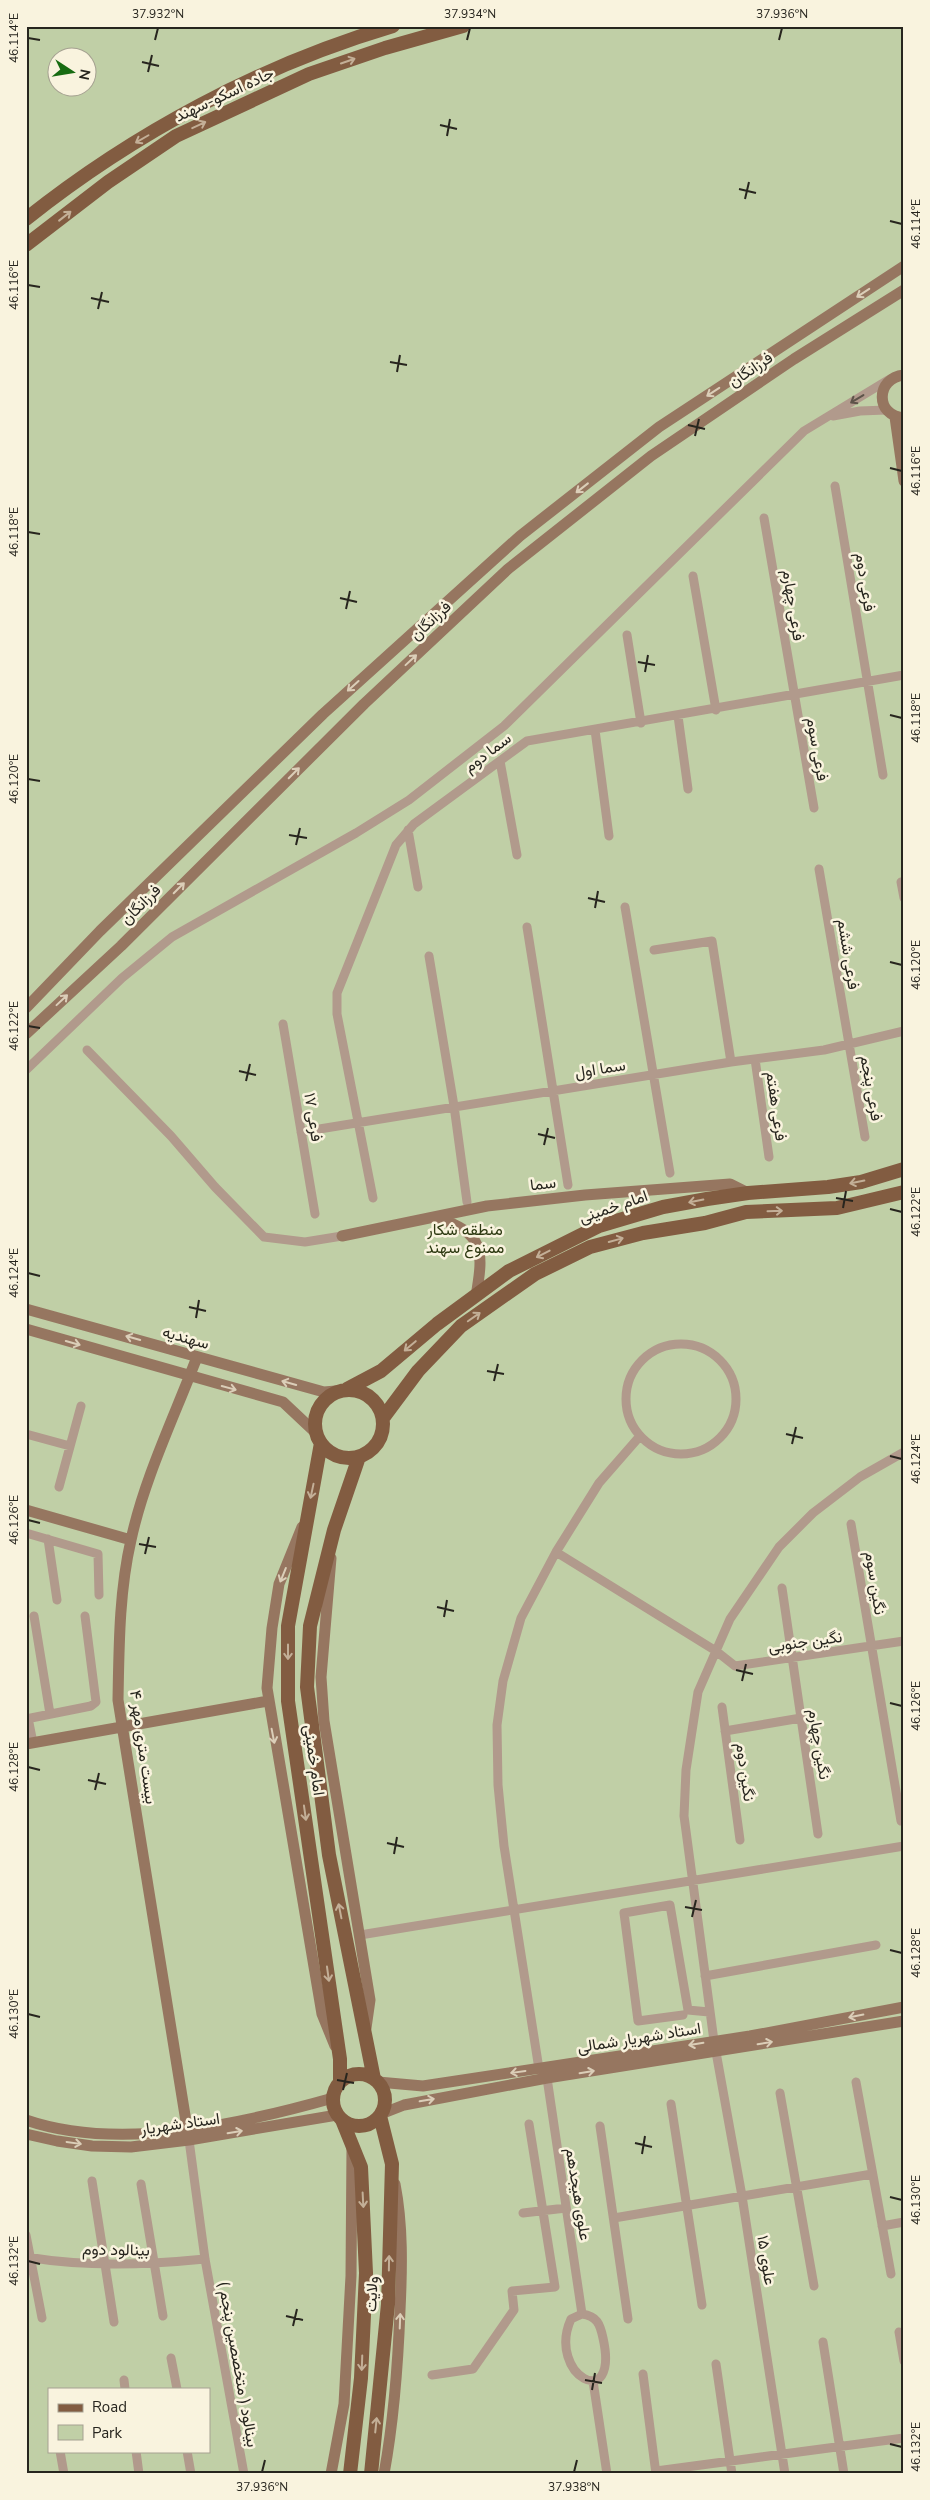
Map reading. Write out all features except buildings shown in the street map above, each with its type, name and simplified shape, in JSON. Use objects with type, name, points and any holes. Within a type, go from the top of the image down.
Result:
[{"type":"main road","name":"جاده اسکو-سهند","points":[[26,219],[119,153],[211,99],[320,51],[393,26]]},
{"type":"main road","name":"جاده اسکو-سهند","points":[[26,245],[108,182],[176,136],[309,74],[385,48],[463,26]]},
{"type":"main road","name":"فرزانگان","points":[[26,1008],[107,924],[323,714],[520,536],[659,427],[904,266]]},
{"type":"main road","name":"فرزانگان","points":[[26,1034],[121,946],[364,704],[508,569],[651,456],[794,359],[904,290]]},
{"type":"main road","points":[[904,375],[889,380],[883,390],[882,400],[895,415],[904,481]]},
{"type":"main road","name":"امام خمینی","points":[[342,1390],[381,1371],[509,1272],[600,1226],[663,1208],[748,1193],[828,1187],[861,1182],[904,1169]]},
{"type":"main road","name":"سما","points":[[342,1236],[487,1206],[585,1195],[730,1184],[748,1193]]},
{"type":"main road","name":"امام خمینی","points":[[384,1418],[418,1370],[460,1326],[535,1274],[590,1247],[643,1233],[705,1223],[746,1212],[838,1208],[904,1192]]},
{"type":"main road","points":[[435,1218],[468,1231],[480,1253],[481,1267],[476,1296]]},
{"type":"main road","name":"سهندیه","points":[[26,1308],[324,1392],[342,1390]]},
{"type":"main road","points":[[26,1329],[189,1377],[283,1402],[318,1438],[338,1456],[359,1457],[368,1453],[381,1438],[384,1418],[380,1408],[371,1397],[357,1390],[342,1390],[328,1396],[316,1413],[318,1438]]},
{"type":"main road","name":"بیست متری مهر ۴","points":[[188,2134],[118,1700],[123,1599],[131,1540],[155,1464],[197,1356]]},
{"type":"main road","name":"امام خمینی","points":[[318,1438],[288,1626],[288,1701],[339,2054],[340,2082]]},
{"type":"main road","name":"امام خمینی","points":[[359,1457],[334,1530],[310,1626],[307,1687],[329,1855],[364,2037],[376,2081]]},
{"type":"main road","points":[[26,1510],[131,1540]]},
{"type":"main road","points":[[307,1514],[279,1584],[266,1688],[322,2014],[339,2054]]},
{"type":"main road","points":[[334,1530],[321,1677],[324,1721],[370,2000],[364,2037]]},
{"type":"main road","points":[[29,1744],[268,1700]]},
{"type":"main road","name":"استاد شهریار شمالی","points":[[380,2115],[404,2105],[715,2046],[904,2007]]},
{"type":"main road","name":"استاد شهریار شمالی","points":[[376,2081],[422,2086],[904,2021]]},
{"type":"main road","points":[[356,2074],[376,2081],[384,2091],[385,2099],[380,2115],[370,2124],[363,2126],[356,2126],[340,2117],[333,2098],[340,2082],[356,2074]]},
{"type":"main road","name":"استاد شهریار","points":[[26,2134],[92,2146],[131,2146],[288,2111],[333,2098]]},
{"type":"main road","name":"ولایت","points":[[370,2474],[388,2304],[392,2164],[380,2115]]},
{"type":"main road","name":"استاد شهریار","points":[[26,2120],[44,2126],[95,2134],[168,2132],[188,2134],[340,2117]]},
{"type":"main road","name":"ولایت","points":[[340,2117],[361,2167],[366,2273],[362,2378],[350,2474]]},
{"type":"main road","points":[[331,2474],[344,2404],[346,2375],[351,2276],[352,2143]]},
{"type":"main road","points":[[384,2474],[397,2381],[401,2275],[399,2203],[392,2164]]},
{"type":"street","points":[[26,1070],[122,978],[172,937],[356,833],[409,800],[504,726],[804,431],[889,380]]},
{"type":"street","points":[[826,418],[860,411],[895,415]]},
{"type":"street","name":"فرعی دوم","points":[[835,486],[883,775]]},
{"type":"street","name":"فرعی چهارم","points":[[764,518],[793,696]]},
{"type":"street","points":[[694,576],[716,710]]},
{"type":"street","points":[[626,635],[641,722]]},
{"type":"street","name":"سما دوم","points":[[373,1198],[337,1014],[337,992],[396,845],[408,830],[527,741],[716,710],[904,675]]},
{"type":"street","name":"فرعی سوم","points":[[793,696],[814,808]]},
{"type":"street","points":[[678,716],[688,789]]},
{"type":"street","points":[[595,730],[609,836]]},
{"type":"street","points":[[500,761],[517,855]]},
{"type":"street","points":[[408,830],[418,887]]},
{"type":"street","name":"فرعی ششم","points":[[820,869],[848,1045]]},
{"type":"street","points":[[901,882],[904,898]]},
{"type":"street","points":[[624,908],[670,1173]]},
{"type":"street","points":[[527,927],[568,1185]]},
{"type":"street","points":[[654,950],[712,942],[731,1062]]},
{"type":"street","points":[[429,956],[454,1106],[467,1202]]},
{"type":"street","name":"فرعی ۱۷","points":[[283,1024],[315,1214]]},
{"type":"street","name":"سما اول","points":[[301,1132],[553,1090],[848,1045],[904,1031]]},
{"type":"street","name":"فرعی پنجم","points":[[848,1045],[865,1137]]},
{"type":"street","points":[[87,1050],[264,1237],[305,1242],[342,1236]]},
{"type":"street","name":"فرعی هفتم","points":[[755,1059],[769,1157]]},
{"type":"street","points":[[684,1344],[701,1348],[722,1363],[734,1385],[736,1402],[728,1427],[718,1441],[703,1450],[678,1455],[661,1451],[640,1436],[630,1422],[626,1396],[633,1372],[644,1358],[667,1346],[684,1344]]},
{"type":"street","points":[[59,1487],[81,1406]]},
{"type":"street","points":[[26,1434],[70,1446]]},
{"type":"street","points":[[539,2069],[514,1908],[498,1786],[497,1725],[503,1681],[521,1618],[556,1552],[599,1483],[640,1436]]},
{"type":"street","name":"علوی ۱۵","points":[[785,2474],[742,2196],[709,2012],[684,1816],[686,1770],[698,1692],[730,1619],[779,1547],[812,1513],[860,1477],[904,1452]]},
{"type":"street","name":"نگین سوم","points":[[851,1524],[901,1820]]},
{"type":"street","points":[[26,1533],[98,1554],[100,1595]]},
{"type":"street","points":[[48,1540],[57,1600]]},
{"type":"street","name":"نگین جنوبی","points":[[556,1552],[716,1651],[735,1666],[904,1641]]},
{"type":"street","name":"نگین چهارم","points":[[782,1588],[818,1834]]},
{"type":"street","points":[[34,1616],[50,1714]]},
{"type":"street","points":[[29,1744],[27,1718],[91,1706],[96,1702],[85,1616]]},
{"type":"street","name":"نگین دوم","points":[[722,1707],[740,1840]]},
{"type":"street","points":[[725,1731],[800,1718]]},
{"type":"street","points":[[360,1935],[514,1908],[904,1846]]},
{"type":"street","points":[[682,2014],[638,2021],[624,1913],[670,1905],[688,2010],[709,2012]]},
{"type":"street","points":[[705,1976],[876,1945]]},
{"type":"street","name":"علوی هیجدهم","points":[[547,2078],[582,2314]]},
{"type":"street","points":[[856,2082],[891,2274]]},
{"type":"street","points":[[780,2093],[814,2286]]},
{"type":"street","points":[[671,2104],[702,2305]]},
{"type":"street","points":[[432,2375],[473,2369],[514,2310],[512,2291],[555,2287],[528,2124]]},
{"type":"street","points":[[600,2126],[628,2319]]},
{"type":"street","name":"بینالود ( متخصصین پنجم )","points":[[188,2134],[205,2259],[244,2474]]},
{"type":"street","points":[[614,2218],[872,2174]]},
{"type":"street","points":[[92,2182],[114,2322]]},
{"type":"street","points":[[141,2184],[162,2316]]},
{"type":"street","points":[[523,2213],[566,2208]]},
{"type":"street","points":[[882,2226],[904,2222]]},
{"type":"street","points":[[26,2235],[28,2257],[42,2318]]},
{"type":"street","name":"بینالود دوم","points":[[28,2257],[106,2265],[155,2264],[205,2259]]},
{"type":"street","points":[[582,2314],[591,2316],[599,2323],[605,2348],[604,2371],[593,2381],[585,2381],[576,2374],[568,2350],[568,2326],[571,2319],[582,2314]]},
{"type":"street","points":[[899,2332],[904,2360]]},
{"type":"street","points":[[823,2342],[844,2474]]},
{"type":"street","points":[[171,2358],[176,2388]]},
{"type":"street","points":[[716,2364],[732,2474]]},
{"type":"street","points":[[643,2374],[656,2472],[904,2438]]},
{"type":"street","points":[[593,2381],[607,2474]]},
{"type":"street","points":[[60,2452],[64,2474]]},
{"type":"street","points":[[136,2452],[139,2474]]},
{"type":"street","points":[[188,2452],[191,2474]]},
{"type":"green space","name":"منطقه شکار ممنوع سهند","points":[[26,26],[904,26],[904,2474],[26,2474]]}]
